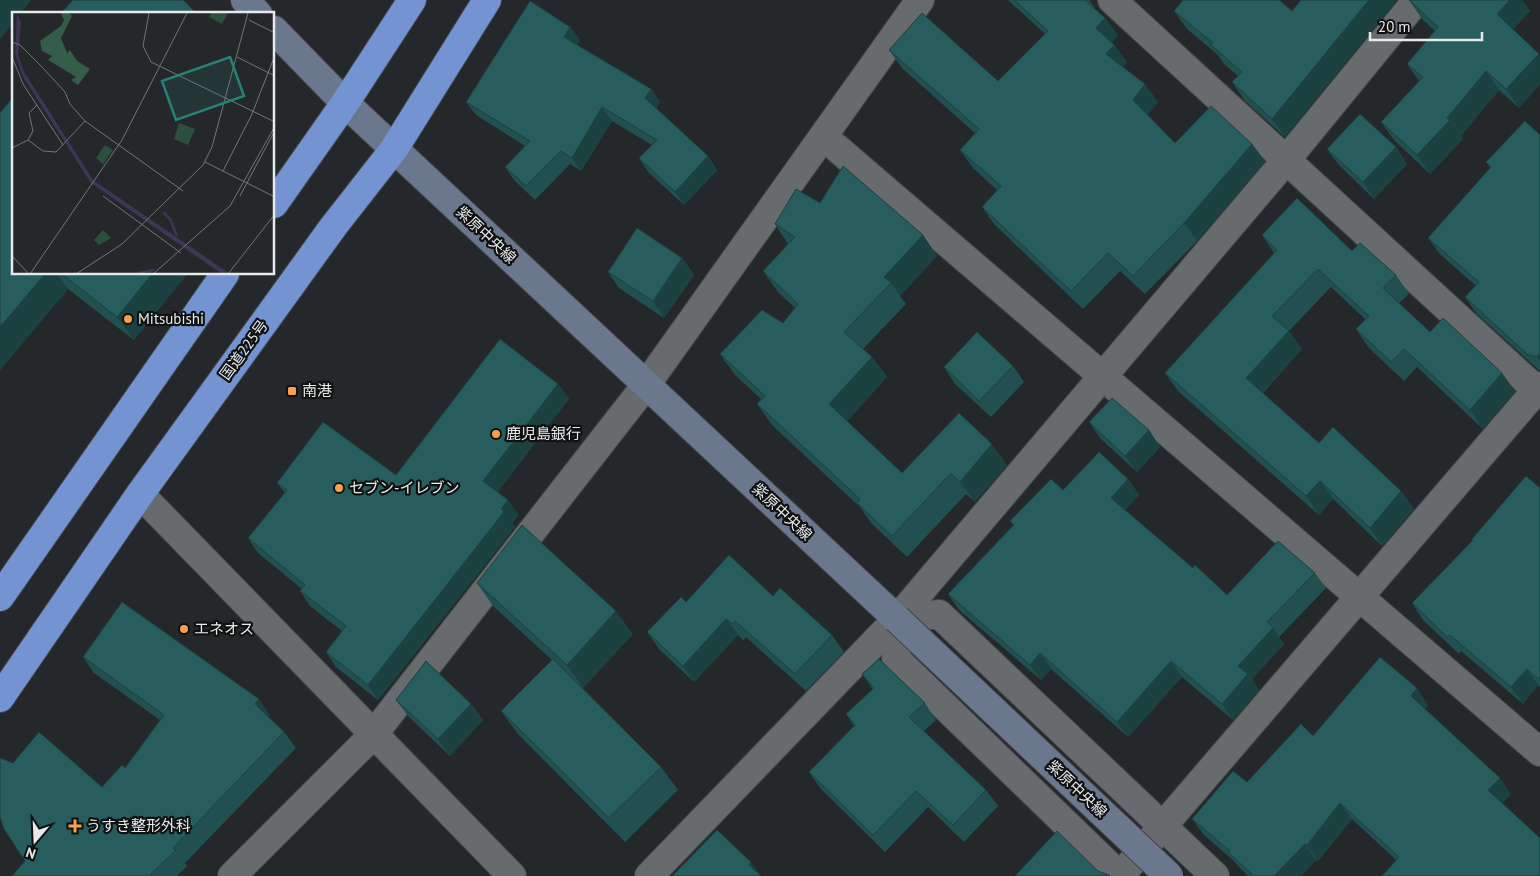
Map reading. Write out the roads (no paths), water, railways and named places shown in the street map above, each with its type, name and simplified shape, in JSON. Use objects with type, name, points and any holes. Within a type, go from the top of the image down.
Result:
[{"type":"highway","points":[[275,203],[345,103],[412,0]]},
{"type":"highway","name":"国道225号","points":[[0,698],[140,494],[333,227],[394,148],[486,0]]},
{"type":"highway","points":[[0,597],[224,275]]},
{"type":"street","points":[[245,0],[256,12]]},
{"type":"street","points":[[232,876],[373,735],[646,385],[920,0]]},
{"type":"street","points":[[897,619],[896,659],[1120,876],[1539,390],[1112,0]]},
{"type":"street","points":[[649,876],[897,619],[1287,159],[1417,0]]},
{"type":"street","name":"紫原中央線","points":[[275,31],[345,103],[1169,876]]},
{"type":"street","points":[[824,137],[1104,375],[1540,752]]},
{"type":"street","points":[[140,494],[512,876]]},
{"type":"street","points":[[897,619],[939,614],[1214,876]]},
{"type":"place","name":"Mitsubishi","points":[[128,319]]},
{"type":"place","name":"南港","points":[[292,391]]},
{"type":"place","name":"鹿児島銀行","points":[[496,434]]},
{"type":"place","name":"セブン-イレブン","points":[[339,488]]},
{"type":"place","name":"エネオス","points":[[184,629]]},
{"type":"place","name":"うすき整形外科","points":[[75,826]]}]
